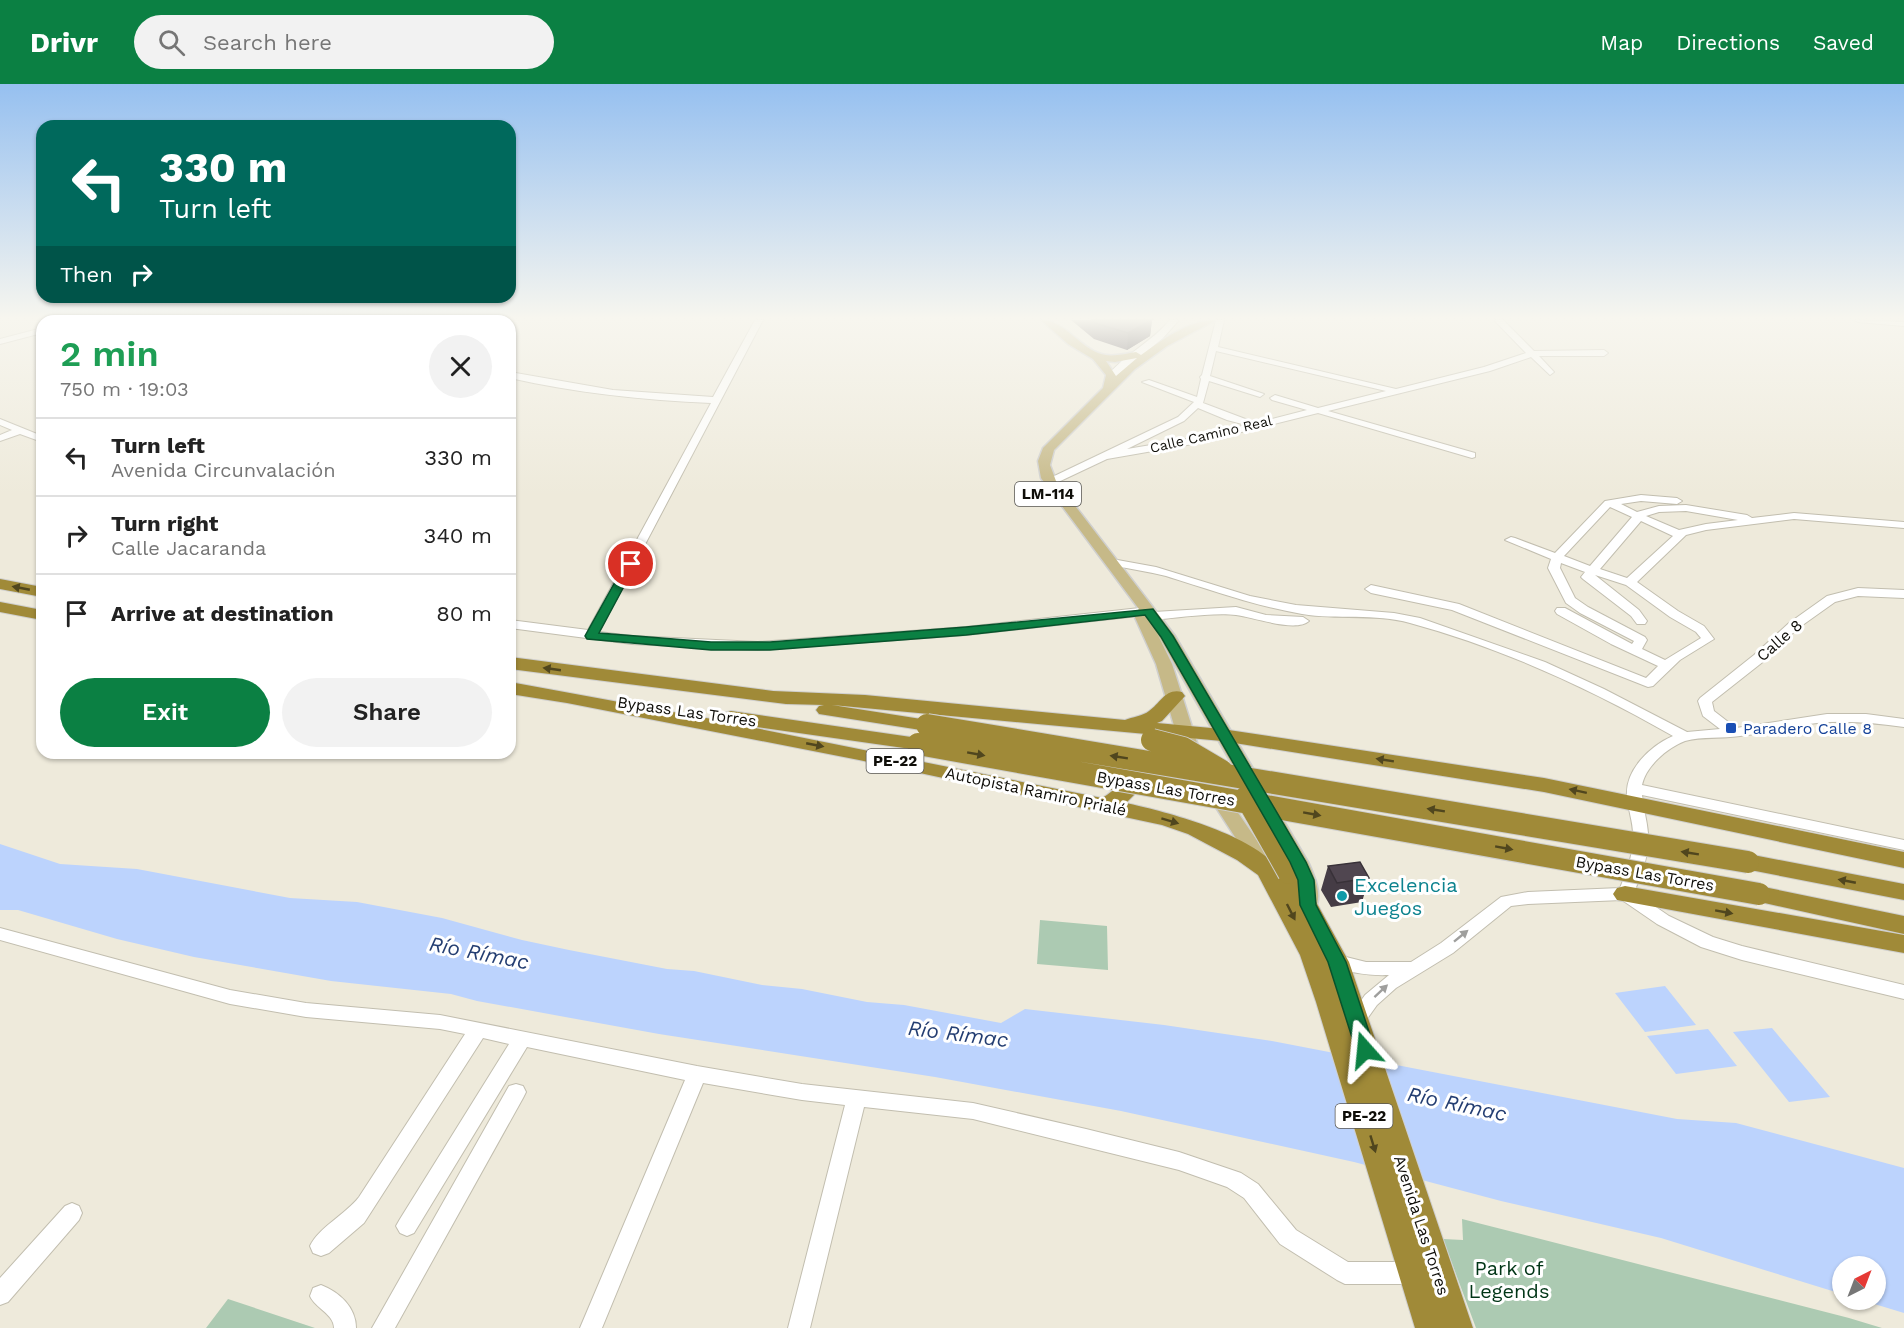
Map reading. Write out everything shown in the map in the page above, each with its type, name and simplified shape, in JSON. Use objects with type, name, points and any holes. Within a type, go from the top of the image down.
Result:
[{"type":"highway","points":[[0,584],[36,591]]},
{"type":"highway","points":[[0,607],[36,614]]},
{"type":"highway","name":"PE-22","points":[[516,664],[585,674],[1152,740],[1190,752],[1229,777],[1250,803],[1278,872],[1308,905]]},
{"type":"highway","name":"Bypass Las Torres","points":[[585,674],[922,735],[1759,894],[1904,925]]},
{"type":"highway","name":"Autopista Ramiro Prialé","points":[[516,689],[859,754],[1166,819],[1196,829],[1278,872]]},
{"type":"highway","points":[[774,696],[865,701],[1122,725],[1187,739],[1222,735],[1544,785],[1636,796],[1904,860]]},
{"type":"highway","points":[[1122,725],[1155,717],[1175,696]]},
{"type":"highway","name":"Bypass Las Torres","points":[[567,697],[922,735],[1748,862],[1904,892]]},
{"type":"highway","points":[[1101,805],[1115,802],[1147,767],[1187,739]]},
{"type":"highway","name":"Avenida Las Torres","points":[[1278,872],[1312,955],[1350,1026]]},
{"type":"highway","points":[[1625,894],[1904,944]]},
{"type":"highway","name":"Avenida Las Torres","points":[[1308,905],[1337,962],[1350,1026],[1403,1204],[1456,1328]]},
{"type":"highway","name":"Avenida Las Torres","points":[[1403,1204],[1412,1273],[1431,1328]]},
{"type":"main road","name":"Avenida Las Torres","points":[[1099,378],[1044,443],[1037,457],[1036,469],[1049,495],[1167,636],[1222,735],[1298,862],[1306,880],[1308,905]]},
{"type":"main road","name":"LM-114","points":[[1050,482],[1044,462],[1049,448],[1100,378]]},
{"type":"main road","name":"Avenida Las Torres","points":[[1050,482],[1113,562],[1147,613],[1187,739],[1236,824],[1278,872]]},
{"type":"street","points":[[524,378],[570,388],[645,399],[716,400]]},
{"type":"street","points":[[591,636],[728,378]]},
{"type":"street","points":[[1050,482],[1172,423],[1199,403],[1204,378]]},
{"type":"street","points":[[1207,378],[1260,394]]},
{"type":"street","points":[[1343,378],[1394,390]]},
{"type":"street","name":"Calle Camino Real","points":[[1099,457],[1193,441],[1446,378]]},
{"type":"street","points":[[1146,382],[1230,418],[1257,425]]},
{"type":"street","points":[[1275,399],[1472,455]]},
{"type":"street","points":[[0,422],[36,436]]},
{"type":"street","points":[[0,438],[21,430]]},
{"type":"street","points":[[1635,649],[1641,640],[1584,610],[1570,600],[1554,568],[1557,557],[1600,510],[1610,503],[1641,498],[1729,511],[1758,520]]},
{"type":"street","points":[[1610,503],[1680,535]]},
{"type":"street","points":[[1641,621],[1628,607],[1587,577],[1638,516],[1659,509],[1686,508],[1758,520]]},
{"type":"street","points":[[1630,582],[1680,535],[1707,527],[1794,516],[1904,525]]},
{"type":"street","points":[[1371,589],[1455,607],[1645,683],[1674,657],[1708,639],[1700,629],[1674,614],[1630,582],[1618,580],[1511,540]]},
{"type":"street","points":[[1113,562],[1157,569],[1245,598],[1288,608],[1408,619],[1470,638],[1543,667],[1607,696],[1685,737]]},
{"type":"street","name":"Calle 8","points":[[1733,733],[1708,713],[1705,701],[1759,658],[1775,641],[1838,596],[1872,591],[1904,594]]},
{"type":"street","points":[[516,625],[591,636],[711,646],[764,646],[966,631],[1147,613],[1236,611],[1266,619],[1303,621]]},
{"type":"street","points":[[1561,611],[1615,641],[1666,665]]},
{"type":"street","points":[[1625,894],[1640,855],[1637,776],[1648,762],[1667,745],[1685,737],[1733,733],[1825,718],[1846,717],[1904,723]]},
{"type":"street","points":[[1636,796],[1904,845]]},
{"type":"street","points":[[1350,1026],[1371,1000],[1390,982],[1441,951],[1507,901],[1528,898],[1625,894],[1663,920],[1707,942],[1742,953],[1904,992]]},
{"type":"street","points":[[0,934],[230,997],[306,1010],[440,1022],[697,1074],[802,1092],[974,1111],[1179,1161],[1234,1180],[1251,1191],[1288,1237],[1346,1273],[1412,1273]]},
{"type":"street","points":[[1312,955],[1366,969],[1412,968]]},
{"type":"street","points":[[321,1246],[362,1210],[478,1030]]},
{"type":"street","points":[[407,1226],[522,1038]]},
{"type":"street","points":[[591,1328],[697,1074]]},
{"type":"street","points":[[383,1328],[516,1092]]},
{"type":"street","points":[[799,1328],[857,1097]]},
{"type":"street","points":[[0,1294],[72,1213]]},
{"type":"street","points":[[321,1296],[340,1312],[346,1321],[345,1328]]},
{"type":"green space","points":[[1040,920],[1107,926],[1108,970],[1037,964]]},
{"type":"green space","name":"Park of Legends","points":[[1462,1219],[1882,1328],[1476,1328],[1443,1239],[1463,1240]]},
{"type":"green space","points":[[228,1299],[315,1328],[206,1328]]},
{"type":"water","name":"Río Rímac","points":[[0,844],[60,864],[137,869],[290,898],[357,902],[442,918],[569,950],[667,969],[694,971],[867,1002],[904,1005],[1001,1023],[1025,1009],[1164,1025],[1272,1041],[1677,1119],[1736,1123],[1904,1168],[1904,1313],[1886,1308],[1886,1256],[1832,1256],[1832,1291],[1661,1238],[1501,1201],[1354,1162],[1121,1111],[935,1077],[659,1034],[477,1001],[451,994],[331,981],[194,957],[117,939],[18,910],[0,910]]},
{"type":"water","points":[[1665,986],[1696,1025],[1645,1032],[1615,993]]},
{"type":"water","points":[[1772,1028],[1830,1097],[1789,1102],[1733,1032]]},
{"type":"water","points":[[1708,1029],[1737,1066],[1676,1074],[1647,1036]]},
{"type":"building","points":[[1360,862],[1369,878],[1337,883],[1328,866]]},
{"type":"place","name":"Paradero Calle 8","points":[[1731,728]]},
{"type":"place","name":"Excelencia Juegos","points":[[1342,896]]},
{"type":"route","points":[[631,564],[591,636],[711,646],[770,646],[966,631],[1149,611],[1167,636],[1222,735],[1298,862],[1306,880],[1308,905],[1337,962],[1365,1050]]}]
